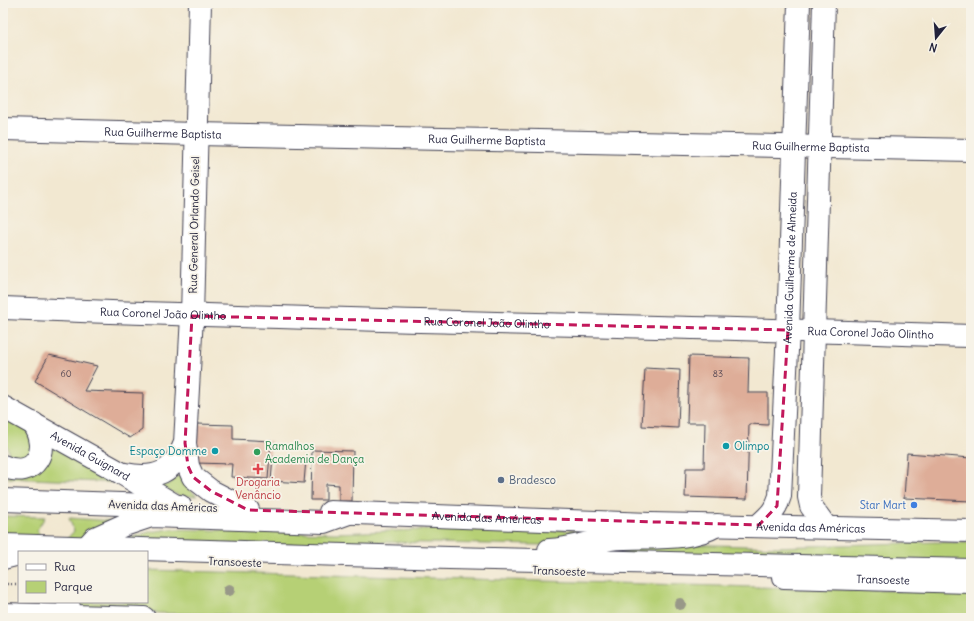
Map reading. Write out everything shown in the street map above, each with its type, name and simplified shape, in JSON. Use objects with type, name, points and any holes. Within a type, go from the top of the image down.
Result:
[{"type":"main road","name":"Rua General Orlando Geisel","points":[[200,3],[192,316],[185,443],[188,466],[193,477],[211,490],[248,510]]},
{"type":"main road","name":"Avenida Guilherme de Almeida","points":[[759,526],[777,506],[780,496],[788,330],[799,3]]},
{"type":"main road","points":[[824,3],[809,497],[811,506],[826,528]]},
{"type":"main road","name":"Rua Guilherme Baptista","points":[[3,129],[794,148],[971,150]]},
{"type":"main road","name":"Rua Coronel João Olintho","points":[[3,308],[192,316],[814,330],[971,336]]},
{"type":"main road","name":"Avenida Guignard","points":[[3,407],[121,473],[176,506]]},
{"type":"main road","points":[[3,466],[11,470],[21,470],[30,467],[37,460],[41,450],[42,440],[33,424]]},
{"type":"main road","points":[[121,473],[136,476],[150,476],[162,473],[173,466],[181,455],[185,443]]},
{"type":"main road","name":"Avenida das Américas","points":[[3,500],[248,510],[717,525],[971,531]]},
{"type":"main road","points":[[84,550],[95,538],[105,533],[152,516],[324,522],[349,513]]},
{"type":"main road","points":[[449,558],[464,551],[553,550],[624,538],[685,535],[706,531],[717,525]]},
{"type":"main road","points":[[65,551],[130,551]]},
{"type":"main road","points":[[148,551],[971,570]]},
{"type":"main road","name":"Transoeste","points":[[148,560],[971,582]]},
{"type":"main road","points":[[7,613],[70,612],[144,618]]},
{"type":"path","points":[[3,584],[18,584]]},
{"type":"highlighted area","points":[[192,316],[788,330],[777,506],[759,525],[248,510],[211,491],[193,477],[188,466],[185,443]]},
{"type":"green space","points":[[3,416],[122,483],[8,478],[10,466],[8,449],[3,439]]},
{"type":"green space","points":[[181,473],[189,489],[197,496],[180,496],[160,487],[169,484]]},
{"type":"green space","points":[[3,516],[45,517],[37,530],[42,539],[3,538]]},
{"type":"green space","points":[[69,518],[113,521],[83,542],[65,541],[74,531]]},
{"type":"green space","points":[[478,528],[587,531],[583,537],[541,545],[378,542],[277,545],[115,542],[149,532],[170,529],[335,533]]},
{"type":"green space","points":[[618,542],[778,547],[935,542],[971,543],[971,566],[582,556]]},
{"type":"green space","points":[[148,570],[971,593],[971,618],[351,618],[80,611],[79,603],[148,603]]},
{"type":"building","points":[[49,355],[97,366],[84,391],[143,393],[142,430],[130,438],[35,381]]},
{"type":"building","points":[[689,356],[749,358],[748,393],[768,393],[768,425],[749,424],[747,499],[685,497],[686,468],[704,468],[705,423],[687,423]]},
{"type":"building","points":[[645,368],[680,370],[678,428],[642,426]]},
{"type":"building","points":[[197,424],[233,425],[233,439],[271,441],[268,479],[231,477],[232,464],[196,463]]},
{"type":"building","points":[[312,450],[353,451],[352,501],[339,501],[339,485],[326,484],[326,500],[311,500]]},
{"type":"building","points":[[907,453],[971,458],[971,501],[904,498]]},
{"type":"building","points":[[273,457],[306,459],[304,483],[271,481]]},
{"type":"place","name":"Olimpo","points":[[726,446]]},
{"type":"place","name":"Espaço Domme","points":[[215,451]]},
{"type":"place","name":"Ramalhos Academia de Dança","points":[[257,452]]},
{"type":"place","name":"Drogaria Venâncio","points":[[258,469]]},
{"type":"place","name":"Bradesco","points":[[501,480]]},
{"type":"place","name":"Star Mart","points":[[914,505]]}]
